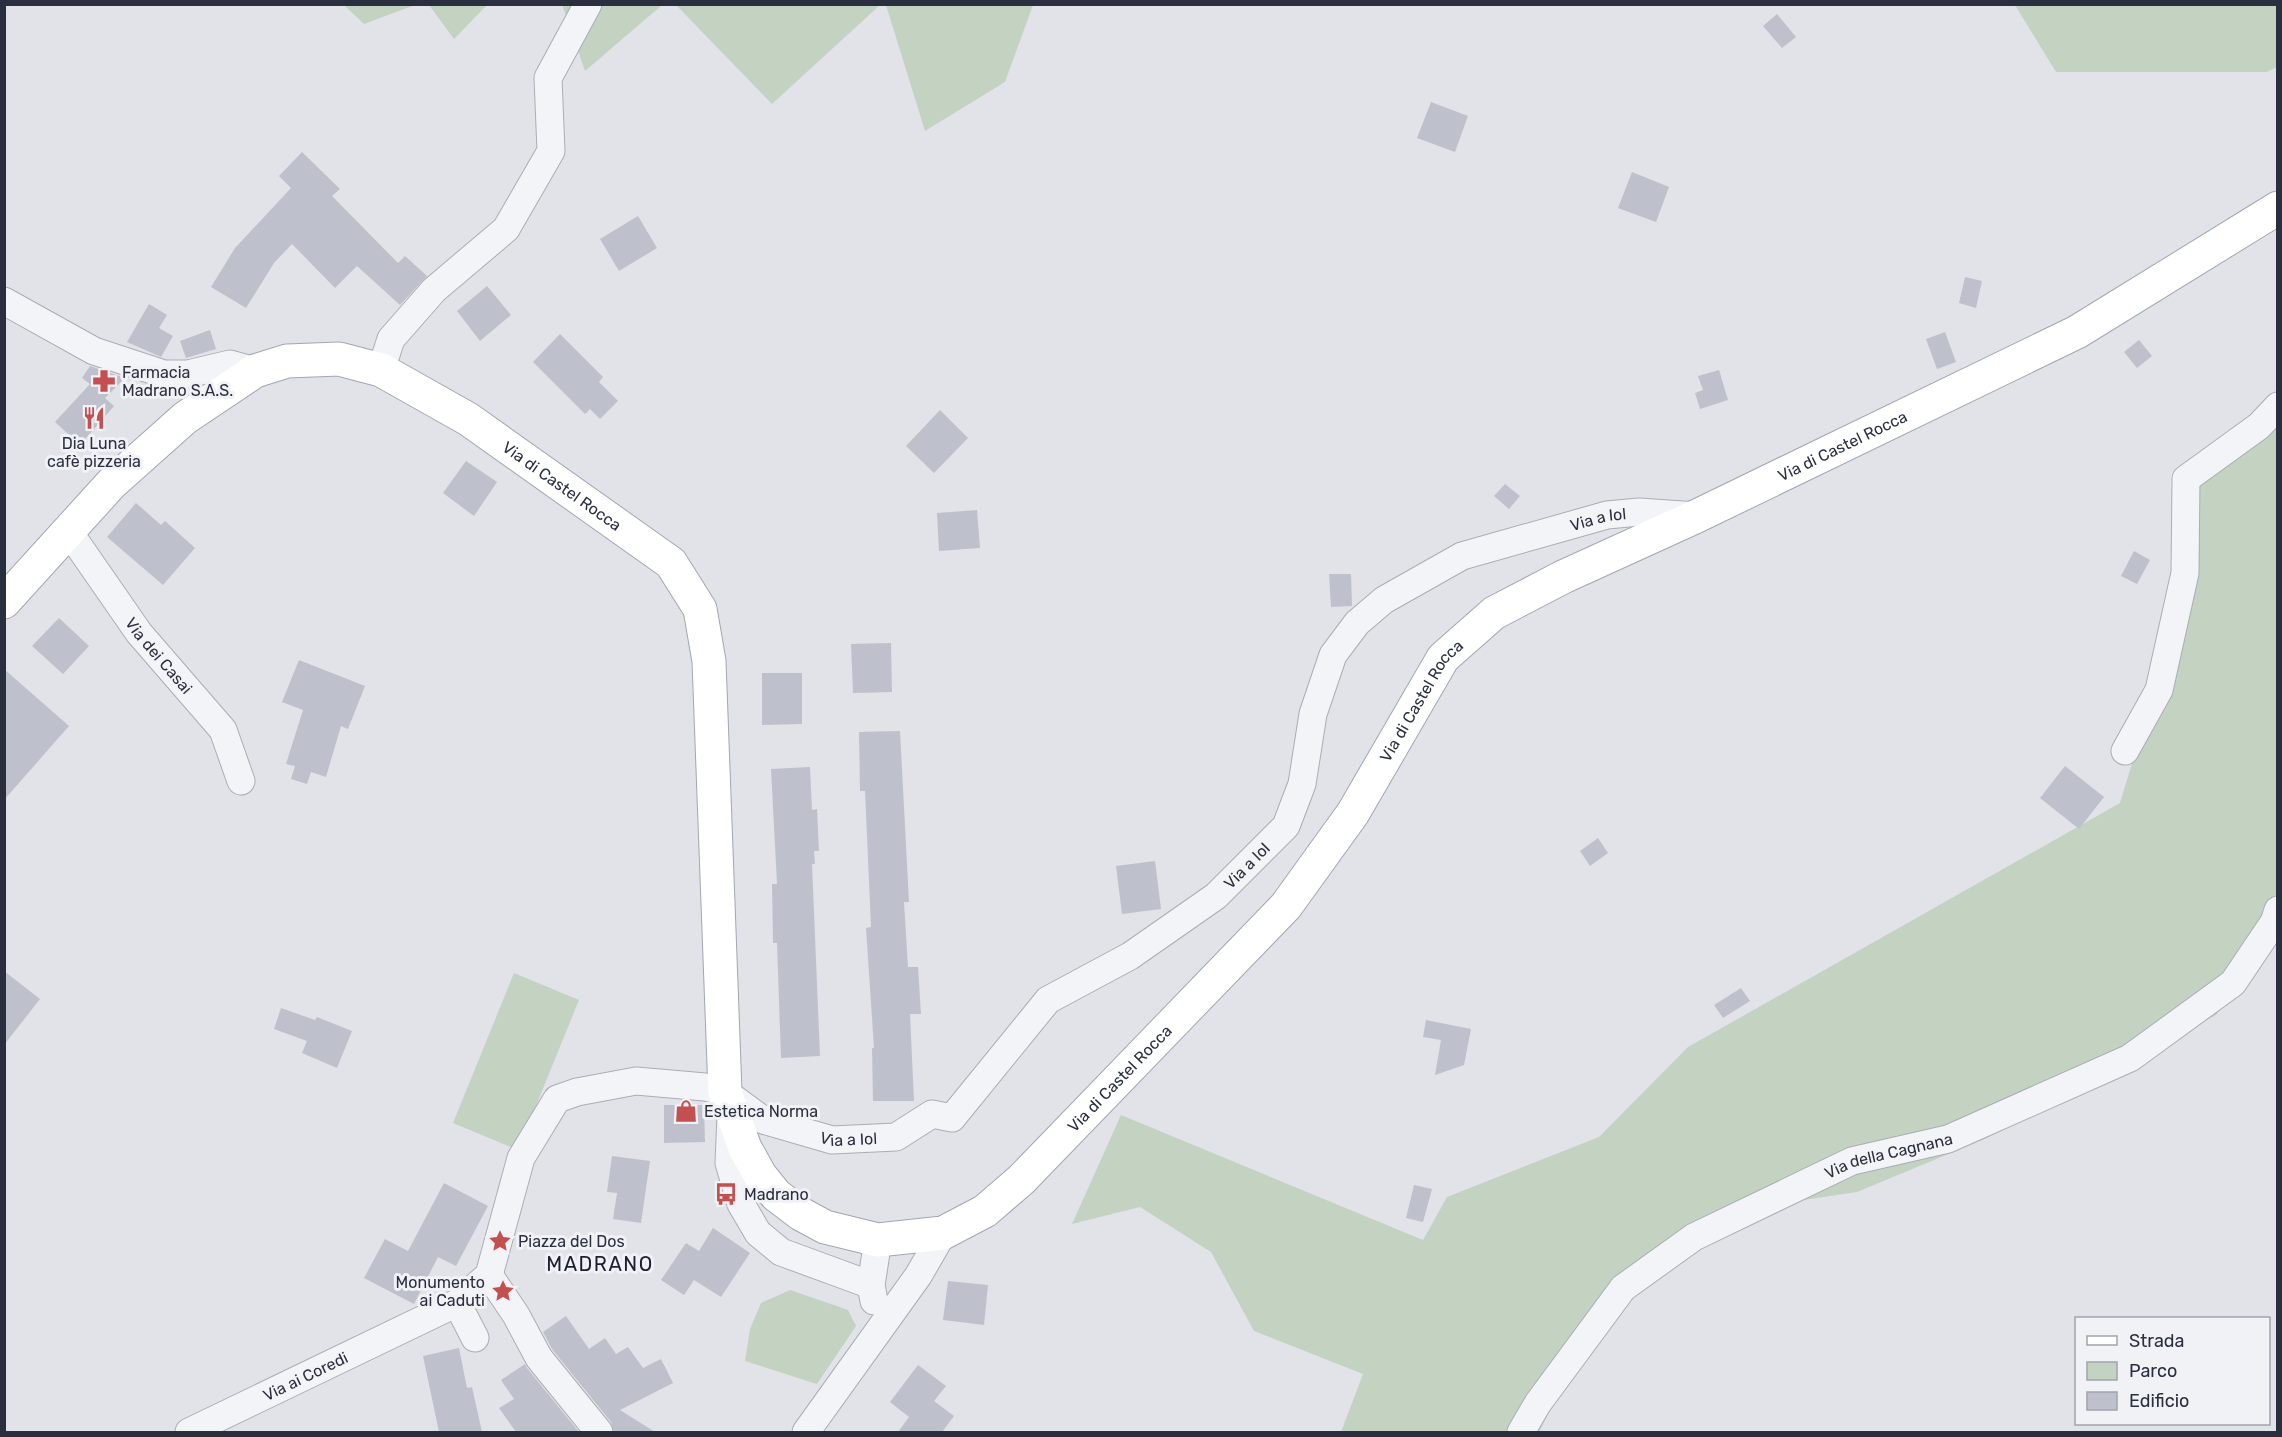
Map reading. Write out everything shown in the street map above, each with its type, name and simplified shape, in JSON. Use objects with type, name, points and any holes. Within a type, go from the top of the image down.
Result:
[{"type":"main road","name":"Via di Castel Rocca","points":[[4,602],[111,484],[185,418],[255,371],[287,361],[339,359],[381,370],[468,419],[671,563],[700,609],[709,661],[728,1100],[746,1148],[760,1174],[776,1195],[801,1214],[825,1227],[878,1240],[943,1233],[985,1211],[1021,1180],[1286,906],[1353,813],[1443,657],[1494,613],[1563,576],[1697,516],[2077,332],[2277,208]]},
{"type":"street","points":[[381,370],[391,339],[427,298],[506,229],[546,160],[551,150],[548,78],[588,4]]},
{"type":"street","points":[[4,301],[94,351],[164,374],[188,374],[230,364],[255,371]]},
{"type":"street","points":[[2124,752],[2159,690],[2185,573],[2186,479],[2259,426],[2277,406]]},
{"type":"street","name":"Via a Iol","points":[[728,1100],[763,1119],[832,1140],[896,1137],[932,1114],[952,1118],[1048,1000],[1130,956],[1216,896],[1286,826],[1302,784],[1313,714],[1334,655],[1357,622],[1384,600],[1462,556],[1608,515],[1640,512],[1697,516]]},
{"type":"street","name":"Via dei Casai","points":[[69,532],[139,633],[223,730],[241,781]]},
{"type":"street","name":"Via della Cagnana","points":[[1521,1432],[1538,1403],[1623,1288],[1694,1236],[1852,1161],[1948,1139],[2130,1058],[2233,982],[2274,922],[2277,910]]},
{"type":"street","points":[[475,1338],[458,1303],[489,1275],[521,1158],[557,1099],[578,1092],[636,1081],[728,1100]]},
{"type":"street","name":"Via di Castel Rocca","points":[[728,1100],[729,1163],[741,1204],[758,1233],[781,1252],[871,1285]]},
{"type":"street","points":[[807,1432],[918,1276],[943,1233]]},
{"type":"street","points":[[878,1240],[871,1285],[880,1330]]},
{"type":"street","points":[[489,1275],[516,1315],[539,1358],[599,1432]]},
{"type":"street","name":"Via ai Coredi","points":[[189,1432],[420,1319],[458,1303]]},
{"type":"green space","points":[[562,4],[662,5],[585,71]]},
{"type":"green space","points":[[886,4],[1033,5],[1005,82],[925,131]]},
{"type":"green space","points":[[344,5],[415,5],[364,24]]},
{"type":"green space","points":[[429,5],[487,5],[454,39]]},
{"type":"green space","points":[[676,5],[880,5],[772,104]]},
{"type":"green space","points":[[2015,5],[2277,5],[2277,67],[2267,72],[2056,72]]},
{"type":"green space","points":[[2277,403],[2277,929],[2216,1015],[1987,1138],[1857,1192],[1722,1212],[1608,1294],[1539,1432],[1341,1432],[1363,1374],[1254,1331],[1211,1252],[1140,1207],[1072,1224],[1121,1115],[1423,1240],[1447,1197],[1599,1137],[1688,1047],[2120,803],[2180,604],[2189,472]]},
{"type":"green space","points":[[514,973],[579,1000],[518,1150],[453,1123]]},
{"type":"green space","points":[[790,1290],[848,1310],[856,1326],[817,1384],[745,1361],[750,1329],[761,1303]]},
{"type":"building","points":[[1777,14],[1796,37],[1782,48],[1763,26]]},
{"type":"building","points":[[1431,102],[1468,116],[1455,152],[1417,138]]},
{"type":"building","points":[[302,152],[340,189],[332,196],[398,263],[405,256],[427,276],[400,305],[357,266],[335,288],[292,244],[274,263],[246,308],[211,287],[235,248],[291,188],[279,176]]},
{"type":"building","points":[[1632,172],[1669,187],[1656,222],[1618,208]]},
{"type":"building","points":[[638,216],[657,248],[619,271],[600,239]]},
{"type":"building","points":[[1965,277],[1982,281],[1976,308],[1959,303]]},
{"type":"building","points":[[487,286],[511,315],[480,341],[457,311]]},
{"type":"building","points":[[149,304],[167,315],[159,328],[173,336],[161,357],[127,342]]},
{"type":"building","points":[[210,330],[216,349],[186,358],[180,341]]},
{"type":"building","points":[[1945,332],[1956,362],[1937,369],[1926,339]]},
{"type":"building","points":[[560,334],[603,377],[599,382],[618,401],[600,419],[590,409],[585,414],[533,362]]},
{"type":"building","points":[[2139,340],[2152,356],[2137,368],[2124,352]]},
{"type":"building","points":[[90,366],[125,378],[105,398],[114,406],[80,445],[55,422],[90,384],[82,378]]},
{"type":"building","points":[[1719,370],[1728,400],[1700,409],[1695,393],[1703,390],[1698,376]]},
{"type":"building","points":[[940,410],[968,438],[934,473],[906,446]]},
{"type":"building","points":[[466,461],[497,482],[474,516],[443,493]]},
{"type":"building","points":[[1505,484],[1520,496],[1509,509],[1494,496]]},
{"type":"building","points":[[136,503],[161,525],[165,521],[195,548],[163,585],[107,537]]},
{"type":"building","points":[[977,510],[980,548],[939,551],[937,513]]},
{"type":"building","points":[[2134,551],[2150,560],[2137,584],[2121,576]]},
{"type":"building","points":[[1329,574],[1351,574],[1352,606],[1331,607]]},
{"type":"building","points":[[59,618],[89,646],[63,674],[32,646]]},
{"type":"building","points":[[891,643],[892,692],[853,693],[851,644]]},
{"type":"building","points":[[299,660],[365,686],[348,729],[341,726],[326,777],[311,772],[307,784],[291,779],[295,766],[286,764],[303,710],[282,702]]},
{"type":"building","points":[[4,669],[69,726],[4,800]]},
{"type":"building","points":[[762,673],[802,673],[802,724],[762,725]]},
{"type":"building","points":[[900,731],[909,902],[904,902],[908,967],[918,967],[921,1014],[910,1014],[914,1101],[873,1101],[872,1048],[874,1048],[866,928],[871,927],[865,791],[860,791],[859,732]]},
{"type":"building","points":[[2065,766],[2104,797],[2079,829],[2040,798]]},
{"type":"building","points":[[810,767],[812,810],[817,809],[819,851],[814,851],[815,864],[812,864],[820,1056],[781,1058],[777,943],[773,943],[772,884],[777,884],[771,769]]},
{"type":"building","points":[[1598,838],[1608,853],[1590,866],[1580,851]]},
{"type":"building","points":[[1155,861],[1161,909],[1122,914],[1116,866]]},
{"type":"building","points":[[4,971],[40,999],[4,1045]]},
{"type":"building","points":[[1741,988],[1750,1001],[1723,1018],[1714,1005]]},
{"type":"building","points":[[281,1008],[315,1020],[317,1017],[352,1031],[337,1068],[302,1053],[307,1041],[274,1029]]},
{"type":"building","points":[[1426,1020],[1471,1029],[1464,1065],[1435,1075],[1441,1040],[1423,1037]]},
{"type":"building","points":[[664,1105],[704,1105],[705,1142],[664,1143]]},
{"type":"building","points":[[612,1156],[650,1161],[641,1223],[613,1219],[617,1193],[607,1192]]},
{"type":"building","points":[[444,1183],[488,1206],[456,1266],[438,1257],[414,1304],[364,1278],[385,1239],[408,1251]]},
{"type":"building","points":[[1414,1185],[1432,1189],[1423,1222],[1406,1218]]},
{"type":"building","points":[[713,1228],[750,1253],[721,1297],[694,1280],[684,1295],[661,1280],[686,1243],[699,1251]]},
{"type":"building","points":[[948,1281],[988,1285],[984,1325],[943,1320]]},
{"type":"building","points":[[566,1316],[589,1349],[605,1338],[616,1354],[628,1347],[643,1368],[661,1359],[673,1383],[620,1410],[655,1432],[614,1432],[611,1422],[552,1349],[543,1332]]},
{"type":"building","points":[[459,1348],[467,1388],[472,1387],[482,1432],[439,1432],[423,1356]]},
{"type":"building","points":[[525,1364],[579,1432],[516,1432],[499,1408],[514,1399],[501,1380]]},
{"type":"building","points":[[918,1365],[946,1386],[934,1401],[954,1416],[942,1432],[898,1432],[909,1417],[890,1402]]},
{"type":"place","name":"Farmacia Madrano S.A.S.","points":[[104,381]]},
{"type":"place","name":"Dia Luna cafè pizzeria","points":[[94,418]]},
{"type":"place","name":"Estetica Norma","points":[[686,1111]]},
{"type":"place","name":"Madrano","points":[[726,1194]]},
{"type":"place","name":"Piazza del Dos","points":[[500,1241]]},
{"type":"place","name":"Monumento ai Caduti","points":[[503,1291]]},
{"type":"district","name":"MADRANO","points":[[600,1264]]}]
